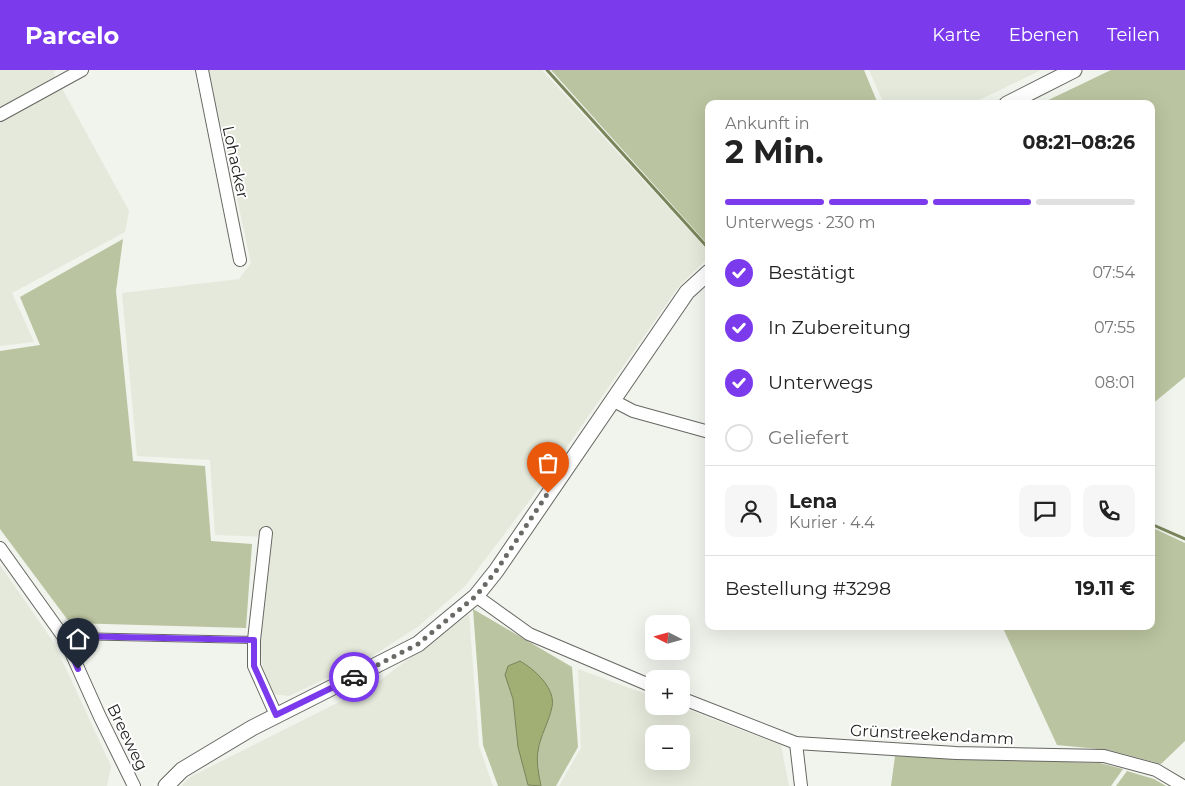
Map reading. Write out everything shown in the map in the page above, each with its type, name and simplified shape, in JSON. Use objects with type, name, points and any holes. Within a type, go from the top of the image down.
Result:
[{"type":"street","points":[[0,115],[82,70]]},
{"type":"street","name":"Lohacker","points":[[202,70],[240,260]]},
{"type":"street","points":[[1015,100],[1074,70]]},
{"type":"street","points":[[166,786],[182,770],[276,715],[418,644],[476,596],[496,571],[687,292],[705,276]]},
{"type":"street","points":[[612,400],[633,411],[705,431]]},
{"type":"street","points":[[266,533],[254,640],[254,666],[276,715]]},
{"type":"street","name":"Breeweg","points":[[0,548],[65,639],[100,718],[134,786]]},
{"type":"street","points":[[476,596],[529,634],[645,683]]},
{"type":"street","name":"Grünstreekendamm","points":[[690,702],[796,743],[956,753],[1104,756],[1156,770],[1183,786]]},
{"type":"street","points":[[796,743],[801,786]]},
{"type":"lane","points":[[65,639],[73,636],[254,640]]},
{"type":"shaded area","points":[[0,70],[56,70],[53,72],[129,211],[125,232],[12,293],[34,342],[0,346]]},
{"type":"shaded area","points":[[209,70],[542,70],[705,248],[705,261],[679,286],[530,500],[465,586],[419,626],[366,660],[289,696],[272,694],[263,676],[260,638],[268,537],[215,535],[210,460],[137,456],[122,293],[239,279],[251,263]]},
{"type":"shaded area","points":[[551,70],[864,70],[876,100],[705,100],[705,242]]},
{"type":"shaded area","points":[[869,70],[1041,70],[979,100],[882,100]]},
{"type":"shaded area","points":[[1111,70],[1185,70],[1185,377],[1155,402],[1155,100],[1048,100]]},
{"type":"shaded area","points":[[123,239],[116,291],[133,461],[205,466],[211,541],[252,544],[246,628],[70,623],[0,529],[0,351],[40,345],[20,297]]},
{"type":"shaded area","points":[[1155,529],[1185,543],[1185,741],[1161,764],[1109,750],[1057,745],[1004,630],[1155,630]]},
{"type":"shaded area","points":[[0,565],[54,643],[111,766],[107,786],[0,786]]},
{"type":"shaded area","points":[[473,609],[572,667],[578,747],[556,786],[498,786],[483,745]]},
{"type":"shaded area","points":[[469,614],[479,746],[493,786],[181,786],[190,777],[375,684]]},
{"type":"shaded area","points":[[520,661],[543,680],[551,693],[551,713],[538,751],[541,786],[528,785],[518,747],[513,699],[505,675],[508,666]]},
{"type":"shaded area","points":[[578,669],[645,694],[645,715],[690,715],[690,711],[781,745],[789,786],[559,786],[581,748]]},
{"type":"shaded area","points":[[895,756],[1100,763],[1123,769],[1111,786],[891,786]]},
{"type":"shaded area","points":[[1127,771],[1154,779],[1166,786],[1116,786]]},
{"type":"waterway","points":[[547,70],[705,245]]},
{"type":"waterway","points":[[1155,526],[1185,539]]},
{"type":"way so far","points":[[354,677],[418,644],[476,596],[496,571],[548,493]]},
{"type":"route","points":[[78,669],[65,639],[72,636],[254,640],[254,666],[276,715],[354,677]]}]
